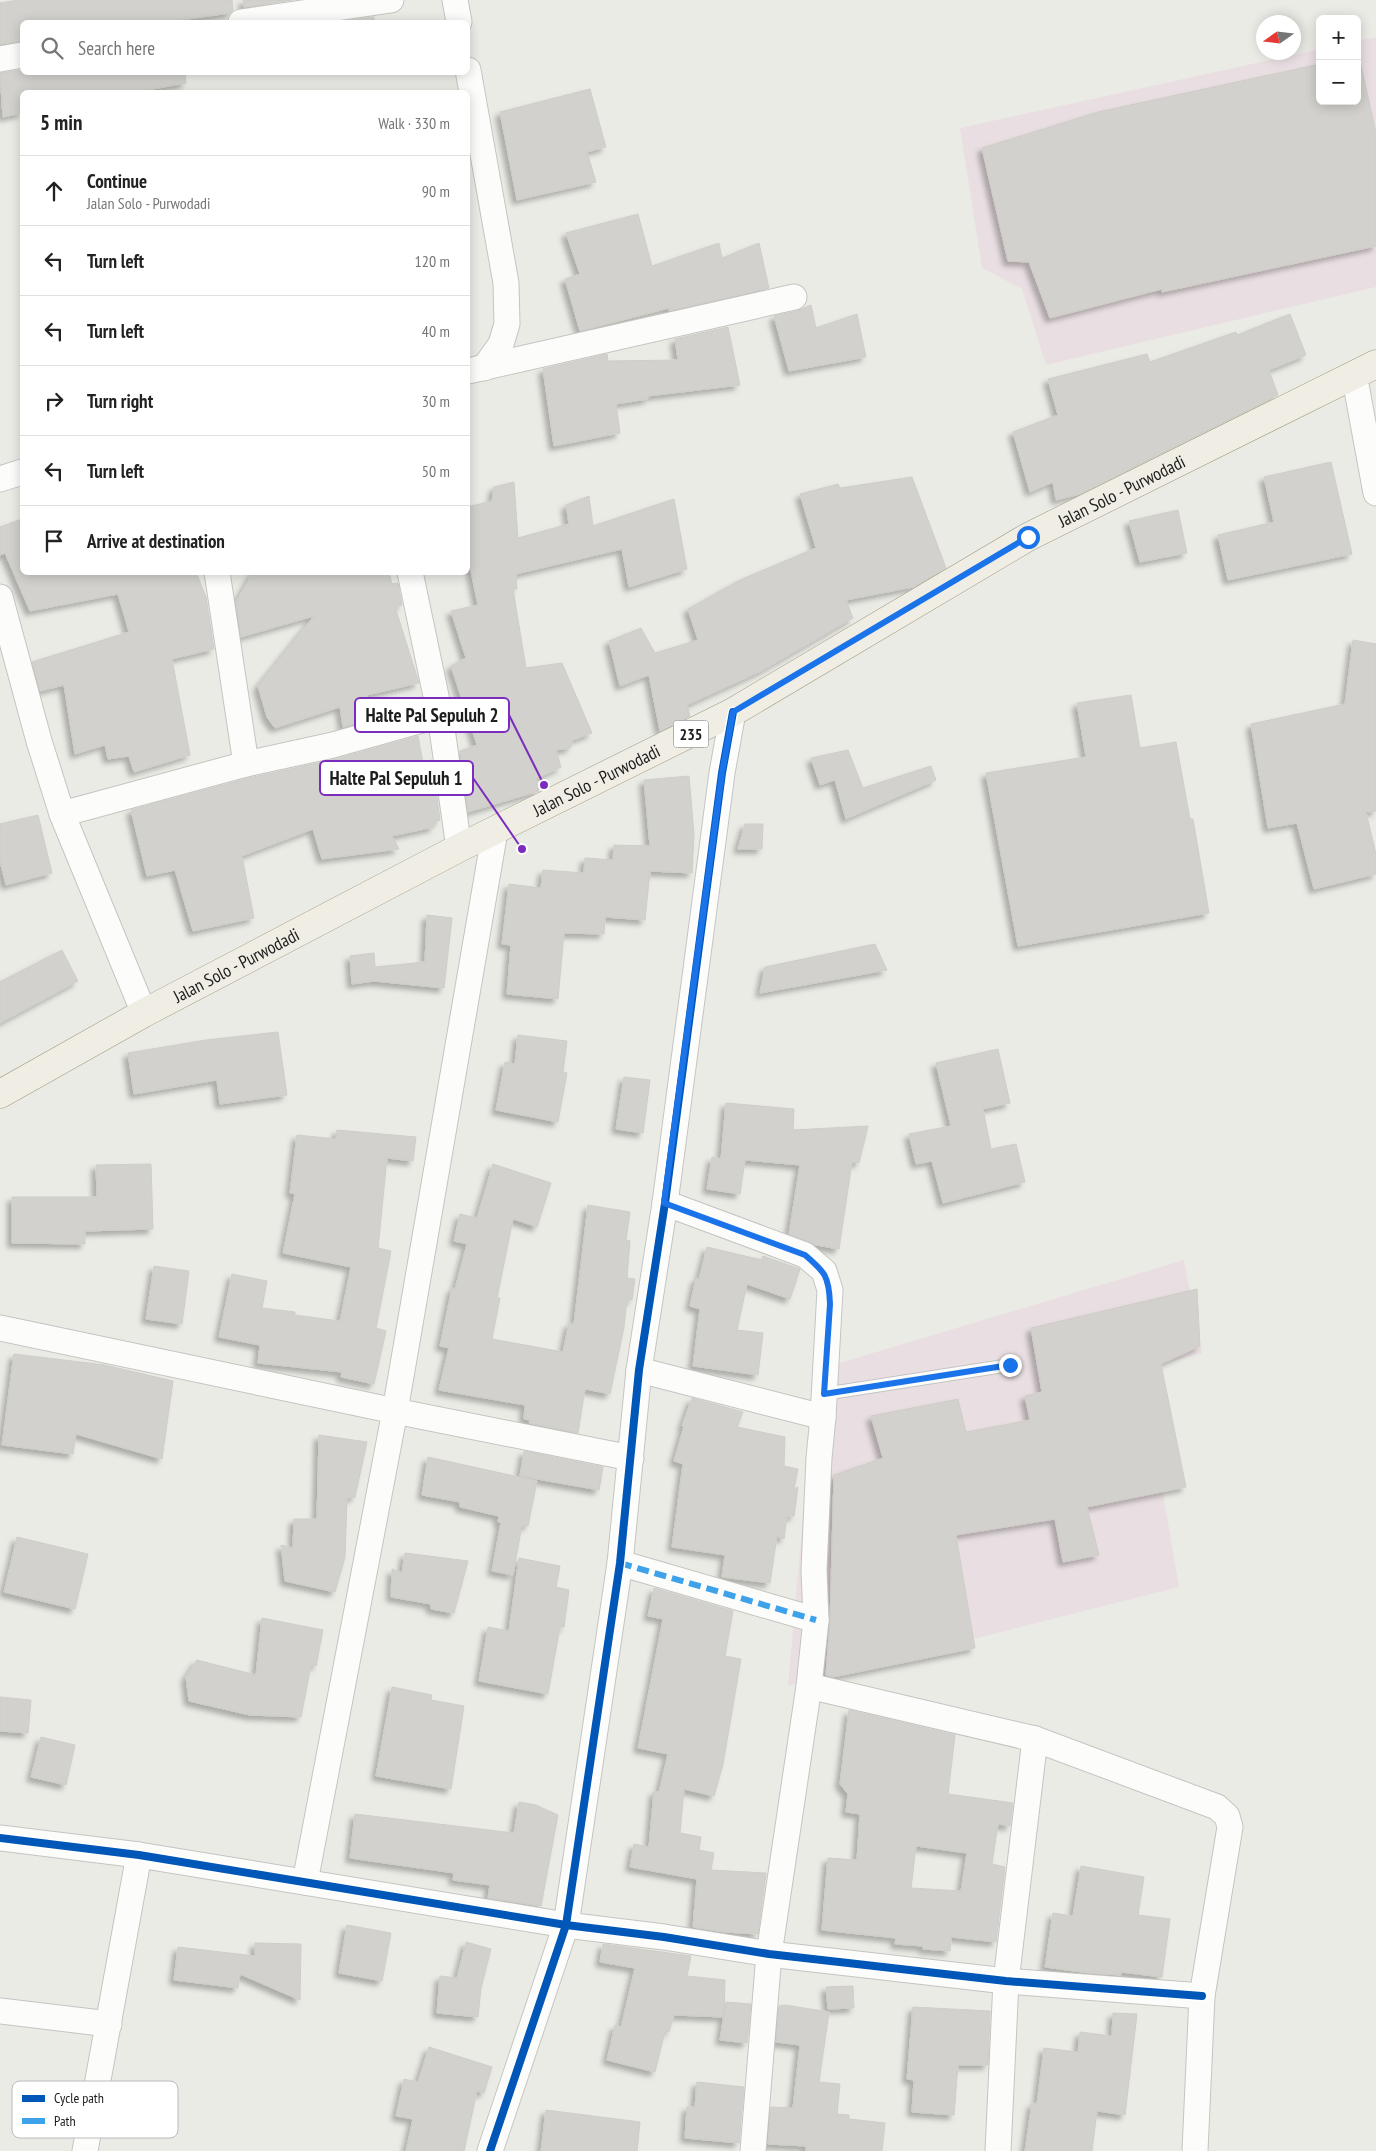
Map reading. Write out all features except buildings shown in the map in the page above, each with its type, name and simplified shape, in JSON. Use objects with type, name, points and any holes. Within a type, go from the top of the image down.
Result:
[{"type":"main road","name":"Jalan Solo - Purwodadi","points":[[0,1094],[144,1013],[459,848],[733,712],[1028,537],[1365,369]]},
{"type":"street","points":[[255,20],[391,0]]},
{"type":"street","points":[[455,0],[459,20]]},
{"type":"street","points":[[0,59],[20,55]]},
{"type":"street","points":[[469,75],[506,283],[507,324],[501,344],[476,369]]},
{"type":"street","points":[[476,369],[794,297]]},
{"type":"street","points":[[1365,369],[1376,494]]},
{"type":"street","points":[[0,479],[20,473]]},
{"type":"street","points":[[217,575],[246,764]]},
{"type":"street","points":[[411,575],[440,715],[459,848]]},
{"type":"street","points":[[0,597],[39,741],[62,814],[144,1013]]},
{"type":"street","points":[[490,2151],[566,1925],[620,1563],[639,1370],[664,1203],[721,783],[733,712]]},
{"type":"street","points":[[62,814],[246,764],[333,745],[440,715]]},
{"type":"street","points":[[305,1882],[395,1411],[495,831]]},
{"type":"street","points":[[664,1203],[805,1255],[824,1271],[830,1290],[824,1406],[818,1458],[814,1570],[816,1620],[809,1686],[769,1954],[753,2151]]},
{"type":"street","points":[[0,1328],[395,1411],[631,1458]]},
{"type":"street","points":[[639,1370],[824,1406]]},
{"type":"street","points":[[620,1563],[816,1620]]},
{"type":"street","points":[[809,1686],[1035,1739],[1217,1807],[1227,1816],[1230,1827],[1202,1996],[1195,2151]]},
{"type":"street","points":[[998,2151],[1006,1981],[1035,1739]]},
{"type":"street","points":[[0,1838],[140,1855],[566,1925],[664,1937],[769,1954],[1006,1981],[1202,1996]]},
{"type":"street","points":[[98,2081],[140,1855]]},
{"type":"street","points":[[0,2011],[110,2024]]},
{"type":"street","points":[[84,2151],[87,2138]]},
{"type":"lane","points":[[824,1406],[1010,1365]]},
{"type":"shaded area","points":[[1376,37],[1376,287],[1046,365],[1022,289],[982,268],[960,128],[1270,60],[1301,60],[1301,53],[1316,50],[1316,105],[1361,105],[1361,40]]},
{"type":"shaded area","points":[[1184,1260],[1202,1353],[1142,1370],[1179,1587],[788,1686],[816,1370]]},
{"type":"marked path","points":[[620,1563],[816,1620]]},
{"type":"cycle path","points":[[490,2151],[566,1925],[620,1563],[639,1370],[665,1203],[722,773],[733,712]]},
{"type":"cycle path","points":[[0,1838],[139,1855],[566,1925],[664,1937],[769,1954],[1006,1981],[1202,1996]]},
{"type":"place","name":"Halte Pal Sepuluh 2","points":[[544,785]]},
{"type":"place","name":"Halte Pal Sepuluh 1","points":[[522,849]]},
{"type":"route","points":[[1010,1365],[824,1394],[830,1290],[824,1271],[805,1255],[772,1241],[664,1203],[722,773],[733,712],[1028,537]]}]
